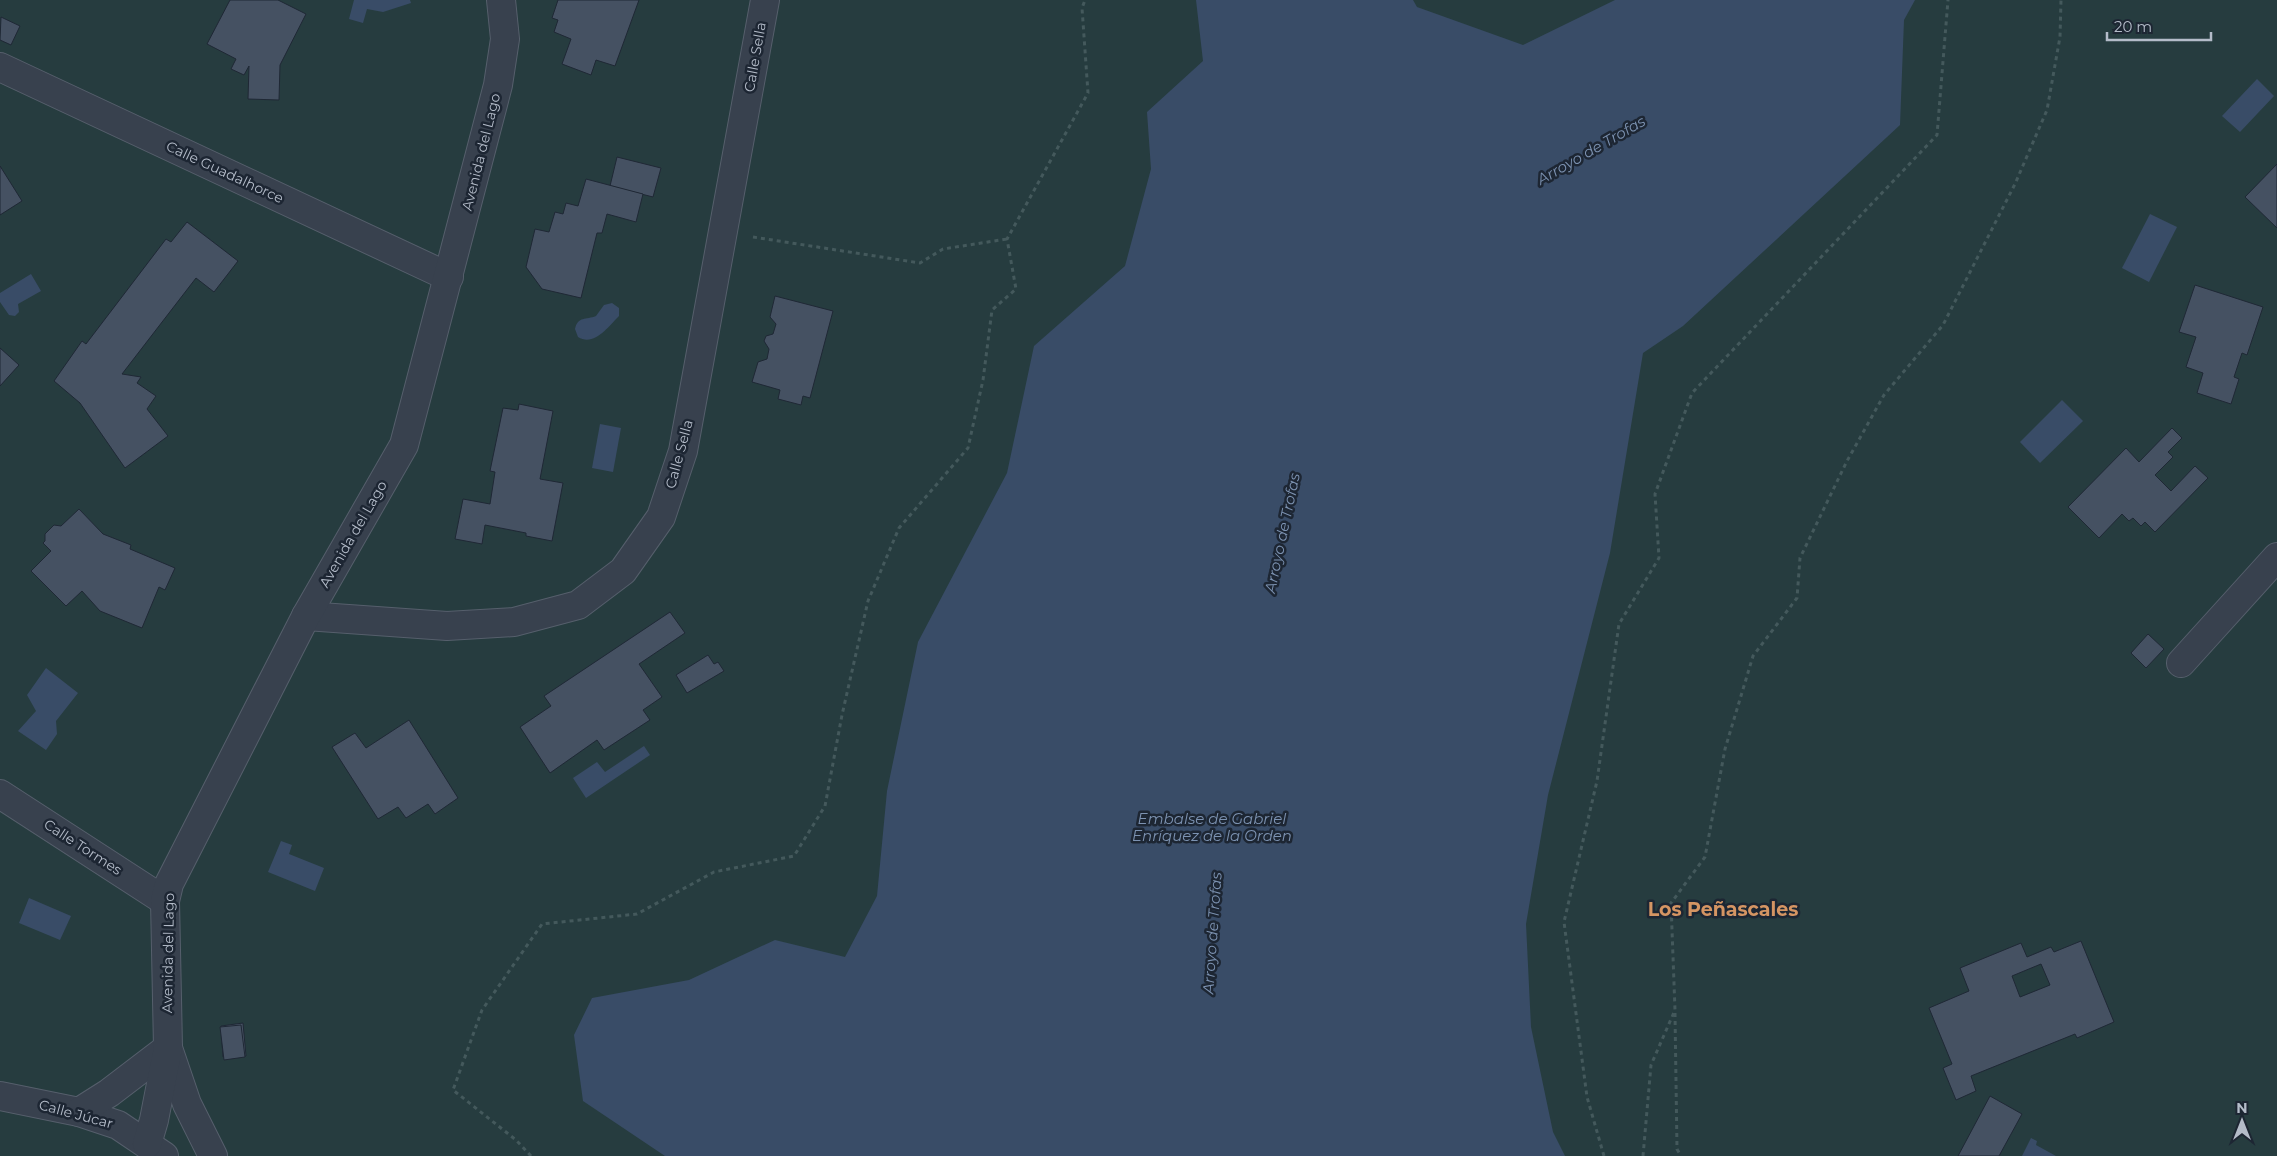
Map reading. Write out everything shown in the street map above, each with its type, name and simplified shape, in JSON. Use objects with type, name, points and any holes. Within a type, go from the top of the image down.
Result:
[{"type":"street","name":"Avenida del Lago","points":[[156,1150],[154,1120],[168,1048],[165,901],[169,884],[306,616],[404,445],[498,85],[505,39],[501,0]]},
{"type":"street","name":"Calle Sella","points":[[306,616],[447,626],[514,622],[578,605],[624,571],[661,517],[683,451],[765,0]]},
{"type":"street","name":"Calle Guadalhorce","points":[[0,67],[449,277]]},
{"type":"street","points":[[2181,663],[2277,557]]},
{"type":"street","name":"Calle Tormes","points":[[0,794],[165,901]]},
{"type":"street","name":"Avenida del Lago","points":[[168,1048],[187,1104],[213,1156]]},
{"type":"street","points":[[79,1112],[109,1093],[168,1048]]},
{"type":"street","name":"Calle Júcar","points":[[0,1096],[79,1112],[118,1124],[156,1150]]},
{"type":"path","points":[[531,1156],[516,1140],[453,1090],[482,1010],[542,924],[637,914],[714,872],[794,856],[825,806],[842,715],[868,601],[899,528],[968,448],[983,380],[992,310],[1016,289],[1007,239],[1088,93],[1082,8],[1085,0]]},
{"type":"path","points":[[1604,1156],[1588,1097],[1564,922],[1597,781],[1619,624],[1659,558],[1655,494],[1692,393],[1937,135],[1948,0]]},
{"type":"path","points":[[1681,1156],[1677,1149],[1671,903],[1705,857],[1725,749],[1753,656],[1797,598],[1800,558],[1847,461],[1874,412],[1884,395],[1943,325],[2015,184],[2047,110],[2060,38],[2062,0]]},
{"type":"path","points":[[723,232],[920,263],[944,249],[1007,239]]},
{"type":"path","points":[[1643,1156],[1652,1066],[1675,1010]]},
{"type":"green space","points":[[0,0],[2277,0],[2277,1156],[0,1156]]},
{"type":"water","points":[[354,0],[410,0],[411,3],[383,12],[367,9],[363,23],[349,19]]},
{"type":"water","name":"Embalse de Gabriel Enríquez de la Orden","points":[[1196,0],[1413,0],[1417,7],[1523,45],[1615,0],[1915,0],[1904,20],[1900,125],[1683,326],[1643,353],[1610,553],[1548,795],[1526,924],[1531,1027],[1553,1132],[1565,1156],[665,1156],[583,1101],[574,1035],[592,998],[689,980],[775,940],[845,957],[877,896],[887,791],[918,642],[1007,473],[1034,346],[1125,266],[1151,169],[1147,112],[1203,61]]},
{"type":"water","points":[[2257,79],[2274,96],[2240,132],[2222,116]]},
{"type":"water","points":[[2150,214],[2177,227],[2149,282],[2122,268]]},
{"type":"water","points":[[31,274],[41,291],[18,304],[19,312],[15,316],[9,315],[0,302],[0,293]]},
{"type":"water","points":[[612,303],[619,308],[619,316],[610,325],[595,338],[584,339],[578,337],[575,329],[580,320],[596,316],[604,305]]},
{"type":"water","points":[[2062,400],[2083,421],[2040,463],[2020,442]]},
{"type":"water","points":[[600,424],[621,428],[613,472],[592,468]]},
{"type":"water","points":[[46,668],[78,693],[56,721],[57,734],[46,750],[18,731],[36,711],[27,695]]},
{"type":"water","points":[[644,746],[650,755],[586,798],[573,778],[597,762],[605,772]]},
{"type":"water","points":[[281,841],[292,845],[289,854],[324,868],[315,891],[268,872]]},
{"type":"water","points":[[29,898],[71,916],[60,940],[19,923]]},
{"type":"water","points":[[2031,1138],[2037,1141],[2036,1145],[2056,1156],[2022,1156]]},
{"type":"building","points":[[230,0],[278,0],[306,14],[280,65],[279,100],[248,99],[249,66],[244,75],[231,69],[236,59],[207,44]]},
{"type":"building","points":[[558,0],[639,0],[615,66],[596,60],[591,75],[562,64],[571,39],[554,32],[558,20],[552,18]]},
{"type":"building","points":[[1,17],[20,26],[11,45],[0,40]]},
{"type":"building","points":[[617,157],[661,168],[653,197],[610,186]]},
{"type":"building","points":[[2277,164],[2277,228],[2245,197]]},
{"type":"building","points":[[0,166],[22,201],[0,215]]},
{"type":"building","points":[[586,179],[643,194],[636,222],[607,214],[602,233],[597,233],[581,298],[542,289],[526,267],[535,229],[549,232],[555,212],[563,214],[566,203],[578,206]]},
{"type":"building","points":[[187,222],[238,261],[214,292],[196,278],[122,374],[141,377],[137,383],[156,396],[147,409],[168,436],[125,468],[80,403],[54,381],[82,341],[86,344],[166,239],[171,242]]},
{"type":"building","points":[[2195,285],[2263,307],[2247,355],[2242,353],[2234,377],[2239,379],[2231,404],[2197,393],[2203,373],[2186,367],[2196,337],[2179,332]]},
{"type":"building","points":[[775,296],[833,311],[810,398],[803,396],[801,405],[778,399],[780,390],[752,382],[758,362],[767,359],[769,349],[764,341],[766,336],[773,334],[776,324],[770,317]]},
{"type":"building","points":[[0,348],[19,365],[0,386]]},
{"type":"building","points":[[519,404],[553,411],[540,479],[563,483],[552,541],[526,536],[526,533],[485,525],[482,544],[455,539],[463,499],[490,504],[495,472],[490,471],[503,408],[518,410]]},
{"type":"building","points":[[2172,428],[2182,438],[2168,452],[2173,457],[2155,475],[2171,491],[2195,466],[2208,478],[2155,532],[2145,522],[2141,526],[2133,518],[2129,521],[2122,514],[2099,538],[2068,507],[2126,448],[2139,462]]},
{"type":"building","points":[[79,509],[103,534],[131,545],[130,549],[175,568],[165,590],[159,587],[142,628],[100,611],[82,591],[66,606],[31,571],[51,551],[43,543],[45,541],[45,534],[54,525],[61,526]]},
{"type":"building","points":[[670,612],[685,633],[639,664],[662,697],[643,710],[650,720],[604,750],[597,740],[550,773],[520,727],[551,706],[544,696]]},
{"type":"building","points":[[2148,634],[2164,649],[2146,668],[2131,653]]},
{"type":"building","points":[[708,655],[714,664],[718,662],[724,671],[687,693],[676,675]]},
{"type":"building","points":[[409,720],[458,798],[435,814],[428,804],[406,818],[398,807],[378,819],[332,747],[355,733],[366,748]]},
{"type":"building","points":[[2081,941],[2114,1022],[2077,1038],[2075,1034],[1971,1076],[1976,1091],[1956,1100],[1943,1068],[1952,1064],[1929,1008],[1969,991],[1960,968],[2021,943],[2027,957],[2051,947],[2054,952]],"holes":[[[2041,964],[2050,985],[2020,997],[2012,976]]]},
{"type":"building","points":[[243,1023],[246,1056],[223,1057],[221,1026]]},
{"type":"building","points":[[241,1025],[245,1057],[224,1060],[220,1027]]},
{"type":"building","points":[[1990,1096],[2022,1114],[1999,1156],[1958,1156]]},
{"type":"district","name":"Los Peñascales","points":[[1723,909]]},
{"type":"water label","name":"Arroyo de Trofas","points":[[1591,150]]},
{"type":"water label","name":"Arroyo de Trofas","points":[[1282,533]]},
{"type":"water label","name":"Arroyo de Trofas","points":[[1212,933]]}]
